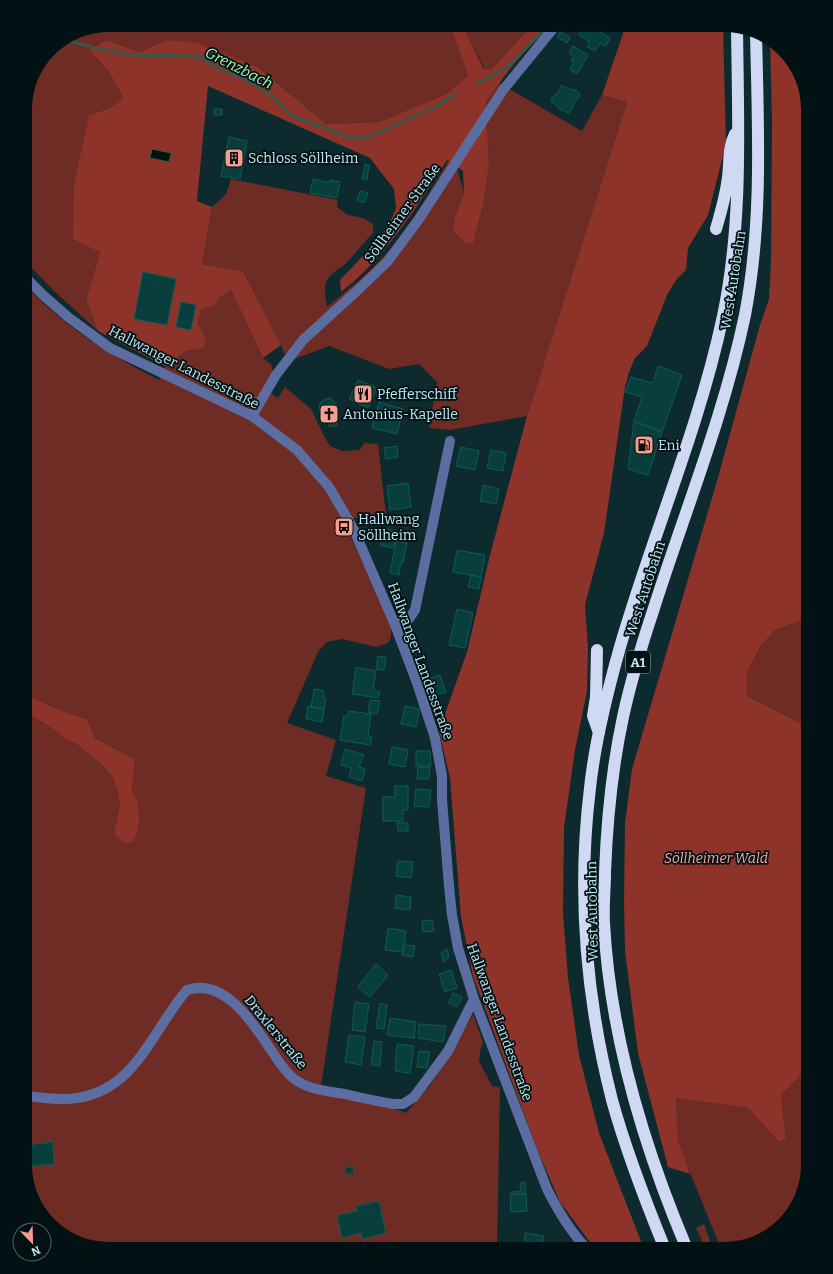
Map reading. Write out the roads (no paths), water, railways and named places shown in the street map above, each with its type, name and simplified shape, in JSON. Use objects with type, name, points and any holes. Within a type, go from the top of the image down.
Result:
[{"type":"highway","name":"West Autobahn","points":[[662,1242],[630,1157],[613,1103],[595,1020],[585,935],[583,870],[590,788],[599,734],[620,646],[702,400],[723,316],[728,289],[736,228],[739,172],[737,33]]},
{"type":"highway","name":"West Autobahn","points":[[684,1242],[654,1166],[636,1111],[618,1033],[609,976],[604,919],[606,836],[613,777],[623,718],[637,663],[655,603],[725,395],[745,313],[757,227],[759,166],[756,39]]},
{"type":"highway","points":[[716,229],[726,191],[730,149],[738,128]]},
{"type":"highway","points":[[598,650],[597,683],[593,716],[599,734]]},
{"type":"street","name":"Söllheimer Straße","points":[[252,416],[276,375],[303,340],[388,261],[418,219],[503,90],[550,32]]},
{"type":"street","name":"Hallwanger Landesstraße","points":[[32,284],[68,318],[110,348],[252,416],[297,450],[329,487],[354,530],[395,625],[423,701],[439,755],[442,776],[443,808],[452,915],[458,948],[474,998],[547,1189],[560,1214],[580,1242]]},
{"type":"street","points":[[395,625],[408,619],[415,610],[450,441]]},
{"type":"street","name":"Draxlerstraße","points":[[32,1097],[64,1099],[77,1098],[95,1094],[107,1088],[131,1068],[144,1053],[187,990],[202,988],[215,990],[246,1014],[278,1061],[292,1078],[306,1086],[393,1104],[403,1104],[414,1097],[448,1051],[474,998]]},
{"type":"waterway","name":"Grenzbach","points":[[477,84],[509,66],[542,32]]},
{"type":"waterway","name":"Grenzbach","points":[[71,42],[132,55],[186,56],[202,58],[214,66],[254,84],[273,97],[292,116],[345,135],[348,138],[366,138],[435,107],[456,94]]},
{"type":"place","name":"Schloss Söllheim","points":[[234,158]]},
{"type":"place","name":"Pfefferschiff","points":[[363,394]]},
{"type":"place","name":"Antonius-Kapelle","points":[[329,414]]},
{"type":"place","name":"Eni","points":[[644,445]]},
{"type":"place","name":"Hallwang Söllheim","points":[[344,527]]},
{"type":"park label","name":"Söllheimer Wald","points":[[716,858]]}]
